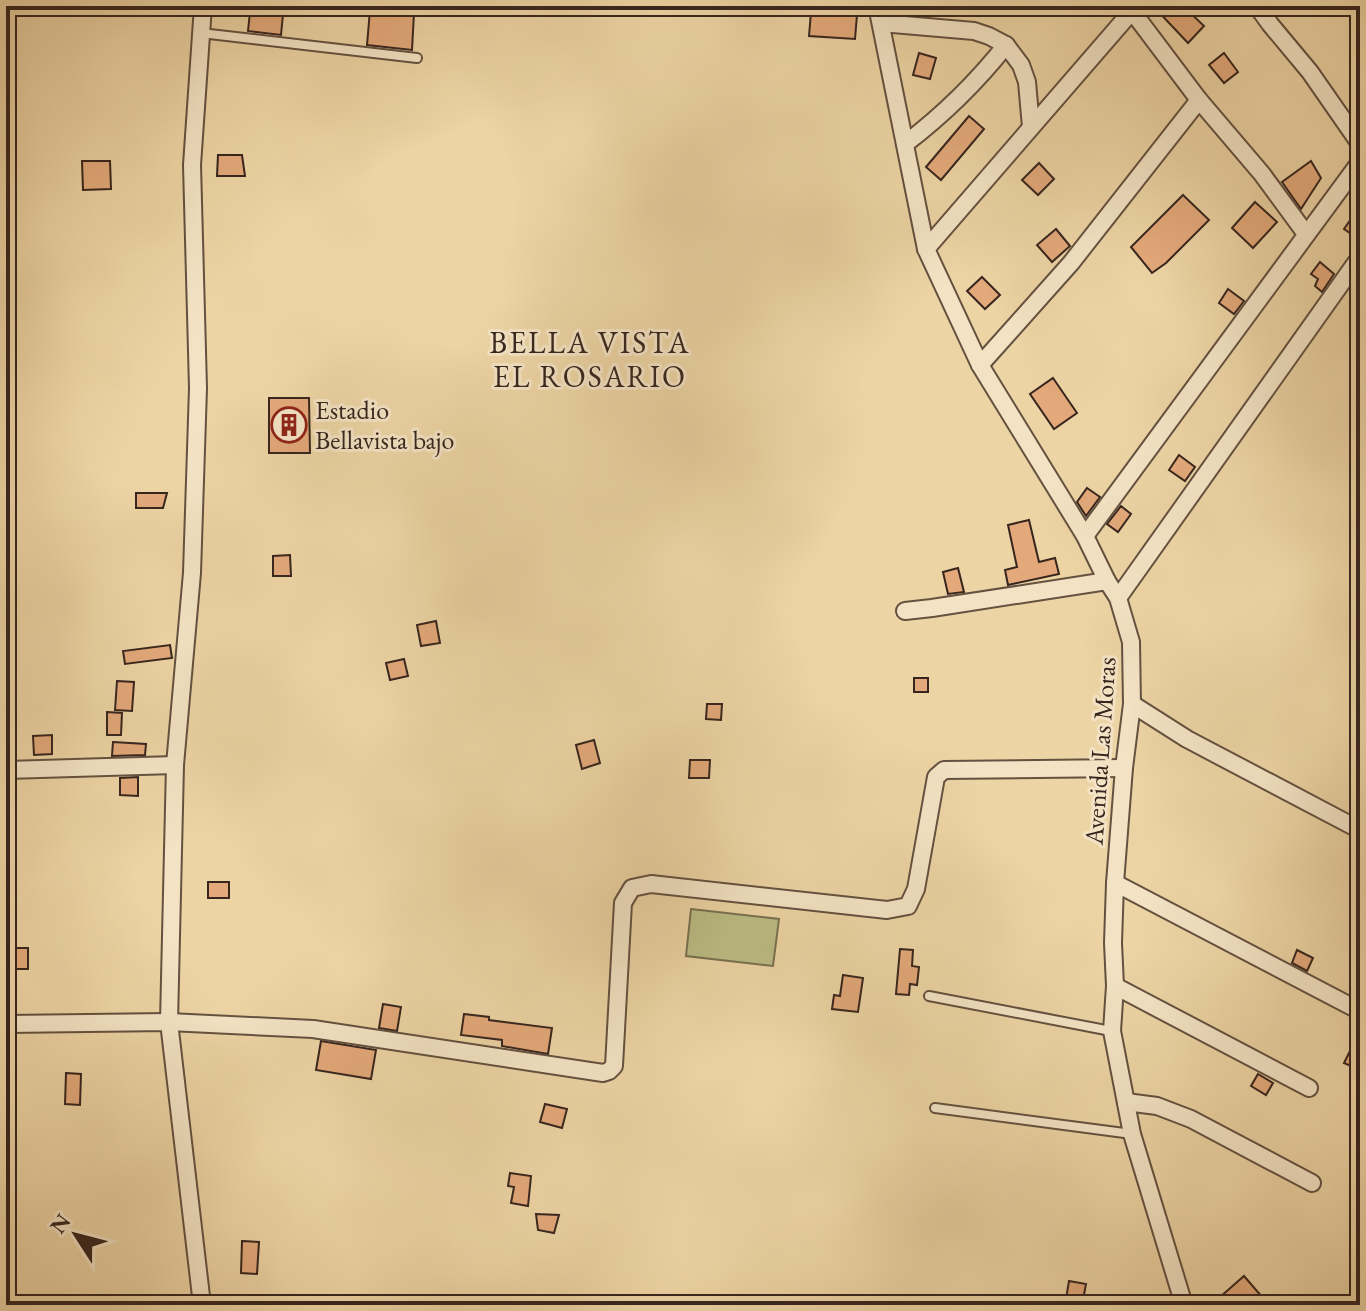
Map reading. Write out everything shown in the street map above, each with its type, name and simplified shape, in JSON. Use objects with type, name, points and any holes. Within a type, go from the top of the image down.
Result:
[{"type":"street","points":[[202,1305],[169,1022],[175,765],[192,573],[198,388],[192,165],[203,6]]},
{"type":"street","points":[[1257,6],[1310,72],[1360,144]]},
{"type":"street","points":[[926,249],[1130,8],[1306,234]]},
{"type":"street","points":[[879,14],[974,31],[1006,45],[1021,65],[1027,82],[1031,127]]},
{"type":"street","name":"Avenida Las Moras","points":[[879,14],[926,249],[980,365],[1085,536],[1118,598],[1131,642],[1132,704],[1115,883],[1112,1031],[1132,1134],[1184,1305]]},
{"type":"street","points":[[905,144],[968,90],[1006,45]]},
{"type":"street","points":[[980,365],[1071,263],[1199,100]]},
{"type":"street","points":[[1085,536],[1360,162]]},
{"type":"street","points":[[1118,598],[1360,257]]},
{"type":"street","points":[[905,611],[1107,581]]},
{"type":"street","points":[[1132,704],[1187,739],[1360,830]]},
{"type":"street","points":[[6,770],[175,765]]},
{"type":"street","points":[[6,1024],[169,1022],[313,1029],[603,1073],[614,1066],[623,903],[632,888],[651,884],[887,910],[908,906],[916,889],[936,777],[944,770],[1124,768]]},
{"type":"street","points":[[1115,883],[1360,1011]]},
{"type":"street","points":[[1115,986],[1309,1088]]},
{"type":"street","points":[[1126,1102],[1157,1106],[1191,1119],[1312,1183]]},
{"type":"lane","points":[[201,33],[417,58]]},
{"type":"lane","points":[[929,996],[1112,1031]]},
{"type":"lane","points":[[935,1108],[1132,1134]]},
{"type":"green space","points":[[691,909],[779,919],[773,966],[686,956]]},
{"type":"building","points":[[1153,6],[1183,6],[1204,26],[1188,43]]},
{"type":"building","points":[[370,10],[414,13],[412,50],[367,45]]},
{"type":"building","points":[[250,12],[283,14],[281,35],[248,31]]},
{"type":"building","points":[[811,12],[857,15],[855,39],[809,36]]},
{"type":"building","points":[[919,53],[936,58],[930,79],[913,75]]},
{"type":"building","points":[[1224,53],[1238,72],[1224,83],[1209,65]]},
{"type":"building","points":[[969,116],[984,129],[941,180],[926,167]]},
{"type":"building","points":[[218,155],[242,155],[245,176],[217,176]]},
{"type":"building","points":[[82,161],[110,161],[111,189],[83,190]]},
{"type":"building","points":[[1311,161],[1321,178],[1301,209],[1282,182]]},
{"type":"building","points":[[1039,163],[1054,179],[1038,195],[1022,180]]},
{"type":"building","points":[[1183,195],[1209,220],[1152,273],[1131,247]]},
{"type":"building","points":[[1255,202],[1277,222],[1253,248],[1232,228]]},
{"type":"building","points":[[1360,206],[1360,240],[1344,229]]},
{"type":"building","points":[[1056,229],[1070,246],[1052,262],[1037,245]]},
{"type":"building","points":[[1320,262],[1334,274],[1322,292],[1315,286],[1318,279],[1311,274]]},
{"type":"building","points":[[982,277],[1000,295],[985,309],[967,291]]},
{"type":"building","points":[[1228,289],[1244,301],[1234,314],[1219,303]]},
{"type":"building","points":[[1053,378],[1077,413],[1054,429],[1030,394]]},
{"type":"building","name":"Estadio Bellavista bajo","points":[[269,398],[309,398],[310,453],[269,453]]},
{"type":"building","points":[[1179,455],[1195,467],[1185,481],[1169,470]]},
{"type":"building","points":[[1087,488],[1100,497],[1086,516],[1077,502]]},
{"type":"building","points":[[136,493],[167,493],[163,508],[136,508]]},
{"type":"building","points":[[1121,506],[1131,514],[1118,532],[1107,524]]},
{"type":"building","points":[[1029,520],[1039,562],[1055,558],[1059,574],[1008,585],[1005,570],[1017,567],[1008,525]]},
{"type":"building","points":[[290,555],[291,576],[273,576],[273,556]]},
{"type":"building","points":[[958,568],[964,592],[948,594],[943,572]]},
{"type":"building","points":[[436,621],[440,643],[421,646],[417,625]]},
{"type":"building","points":[[170,645],[172,658],[125,664],[123,651]]},
{"type":"building","points":[[404,659],[408,676],[390,680],[386,663]]},
{"type":"building","points":[[914,678],[928,678],[928,692],[914,692]]},
{"type":"building","points":[[117,681],[134,682],[132,711],[115,710]]},
{"type":"building","points":[[707,704],[722,704],[721,720],[706,719]]},
{"type":"building","points":[[107,712],[122,713],[121,735],[107,735]]},
{"type":"building","points":[[52,735],[52,754],[34,755],[33,736]]},
{"type":"building","points":[[594,740],[600,763],[582,769],[576,745]]},
{"type":"building","points":[[113,742],[146,744],[145,755],[112,756]]},
{"type":"building","points":[[690,760],[710,760],[709,778],[689,778]]},
{"type":"building","points":[[138,777],[138,796],[120,795],[120,778]]},
{"type":"building","points":[[208,882],[229,882],[229,898],[208,898]]},
{"type":"building","points":[[14,948],[28,948],[28,969],[14,969]]},
{"type":"building","points":[[900,949],[913,950],[912,966],[919,967],[917,985],[910,984],[909,995],[896,994]]},
{"type":"building","points":[[1297,950],[1313,958],[1307,971],[1292,963]]},
{"type":"building","points":[[843,975],[863,978],[858,1012],[832,1009],[834,995],[840,996]]},
{"type":"building","points":[[383,1004],[401,1007],[397,1031],[379,1028]]},
{"type":"building","points":[[464,1014],[552,1028],[548,1054],[502,1046],[502,1040],[461,1035]]},
{"type":"building","points":[[1360,1031],[1360,1070],[1344,1063]]},
{"type":"building","points":[[321,1041],[376,1050],[371,1079],[316,1070]]},
{"type":"building","points":[[66,1073],[81,1074],[80,1105],[65,1104]]},
{"type":"building","points":[[1258,1074],[1273,1083],[1266,1095],[1251,1086]]},
{"type":"building","points":[[545,1104],[567,1109],[562,1128],[540,1122]]},
{"type":"building","points":[[510,1173],[531,1176],[528,1206],[511,1203],[514,1187],[508,1186]]},
{"type":"building","points":[[536,1214],[559,1215],[554,1233],[538,1230]]},
{"type":"building","points":[[242,1241],[259,1242],[257,1274],[241,1273]]},
{"type":"building","points":[[1244,1276],[1269,1305],[1211,1305]]},
{"type":"building","points":[[1069,1281],[1086,1284],[1082,1305],[1065,1305]]},
{"type":"place","name":"Estadio Bellavista bajo","points":[[289,425]]},
{"type":"district","name":"BELLA VISTA EL ROSARIO","points":[[590,360]]}]
